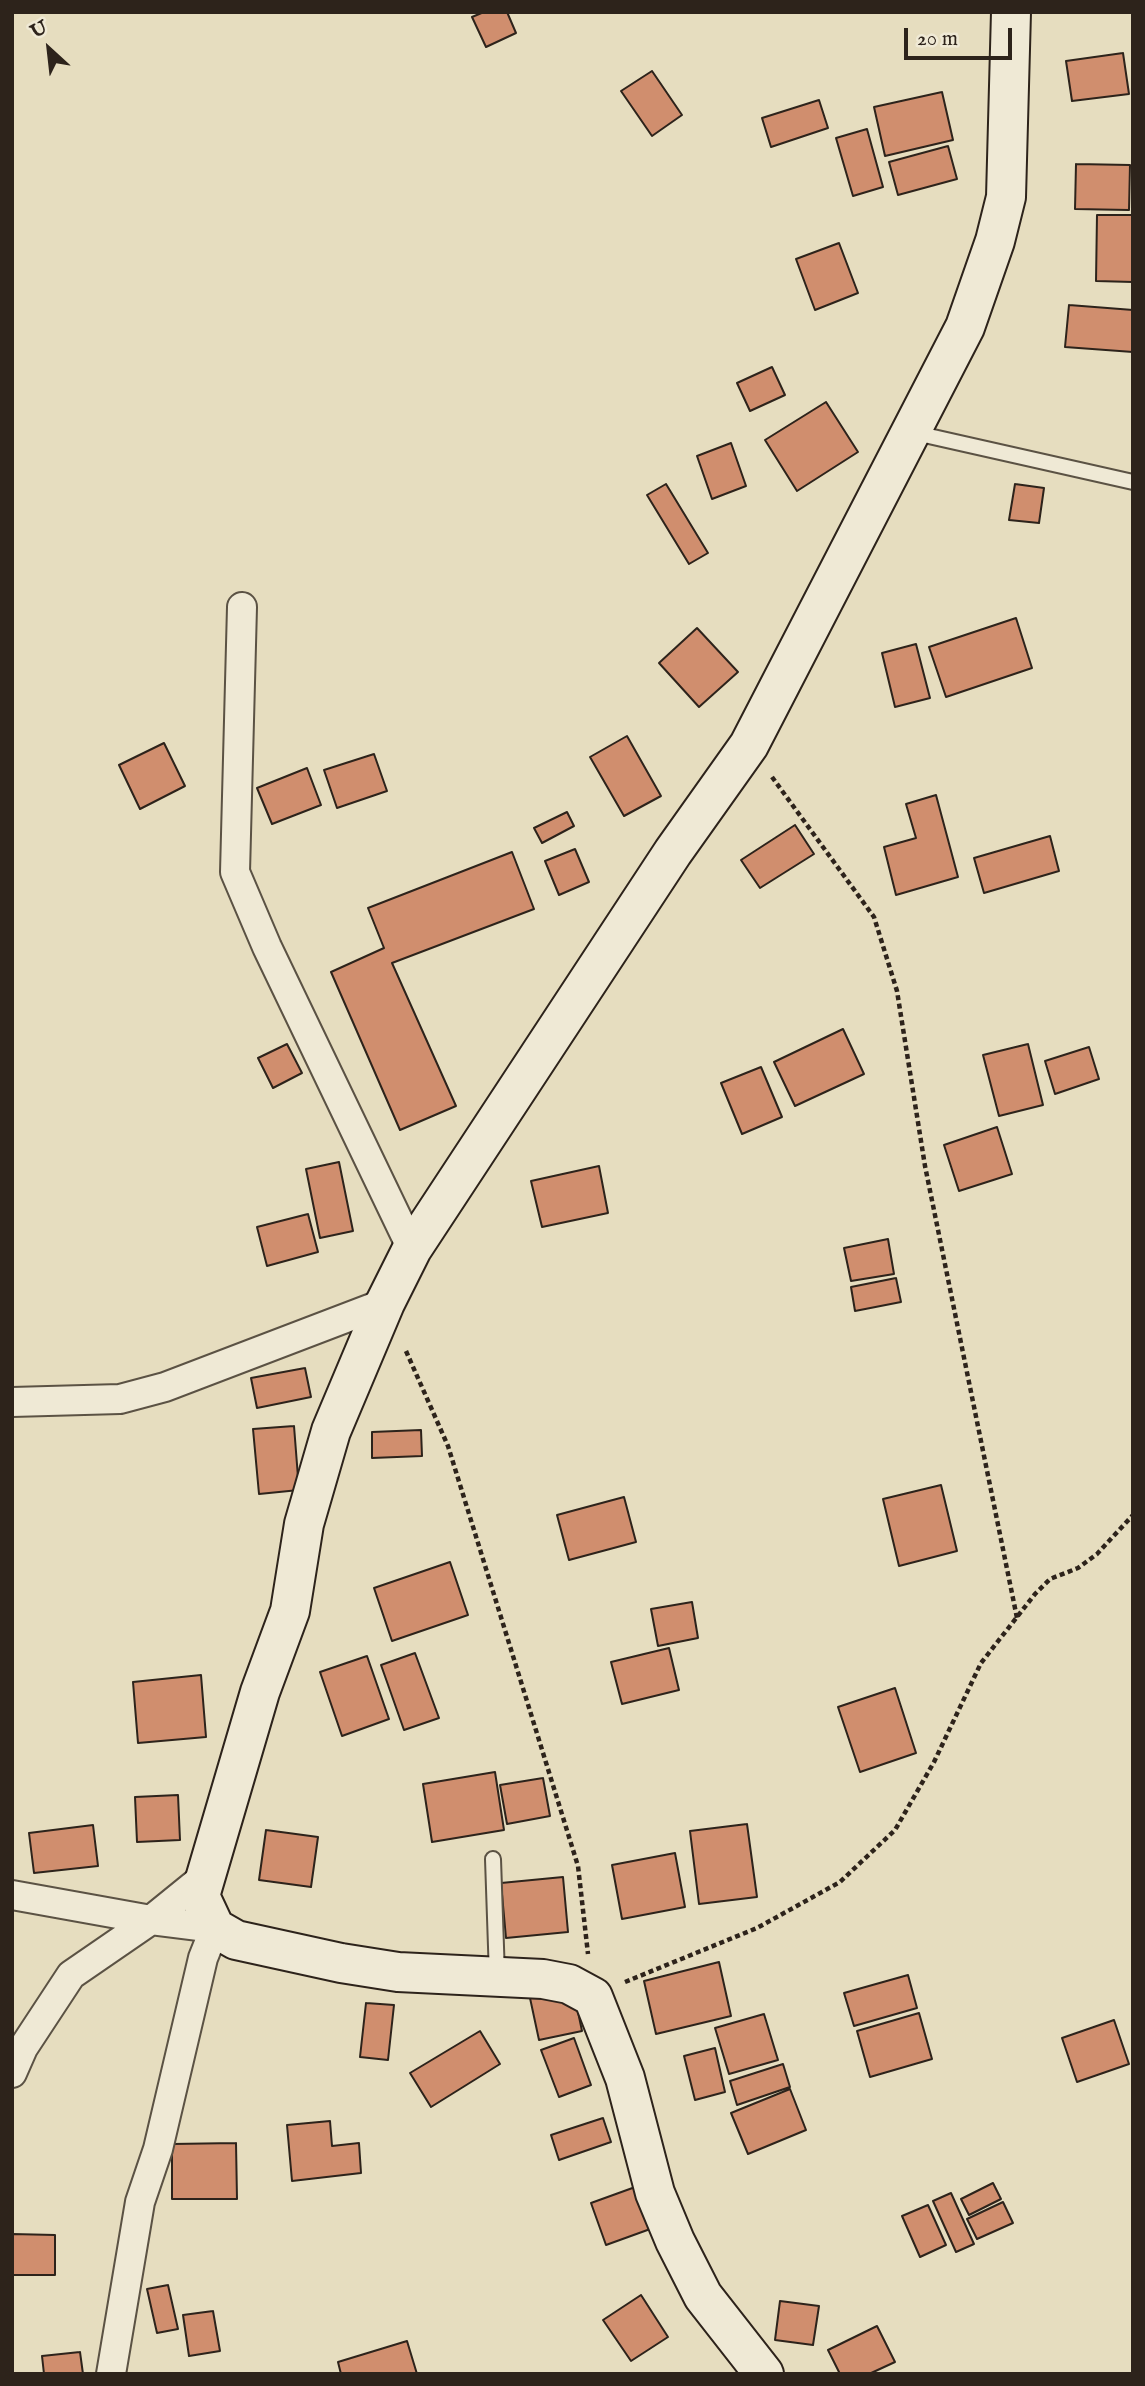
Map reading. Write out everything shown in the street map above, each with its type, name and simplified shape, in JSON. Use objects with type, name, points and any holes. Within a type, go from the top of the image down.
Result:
[{"type":"street","points":[[111,2374],[140,2203],[158,2149],[203,1958],[215,1928],[200,1896],[204,1877],[260,1692],[290,1611],[304,1524],[331,1432],[385,1303],[411,1249],[673,852],[749,745],[965,327],[995,241],[1006,197],[1015,13]]},
{"type":"street","points":[[242,607],[235,872],[267,947],[411,1249]]},
{"type":"street","points":[[12,1402],[120,1399],[142,1394],[385,1303]]},
{"type":"street","points":[[12,2073],[23,2048],[71,1975],[151,1920],[204,1877]]},
{"type":"street","points":[[12,1895],[151,1920],[215,1928],[236,1940],[341,1963],[398,1972],[556,1982],[569,1984],[593,1997],[625,2078],[654,2193],[675,2241],[703,2296],[764,2374]]},
{"type":"lane","points":[[910,432],[1133,482]]},
{"type":"lane","points":[[493,1860],[497,1977]]},
{"type":"path","points":[[749,745],[874,918],[897,991],[925,1166],[1017,1618]]},
{"type":"path","points":[[385,1303],[448,1446],[578,1866],[593,1997],[646,1972],[757,1928],[840,1882],[895,1830],[934,1762],[981,1663],[1050,1579],[1078,1568],[1097,1554],[1133,1515]]},
{"type":"building","points":[[484,12],[507,12],[516,33],[486,47],[472,17]]},
{"type":"building","points":[[1123,53],[1129,94],[1072,101],[1066,61]]},
{"type":"building","points":[[652,71],[682,115],[652,136],[621,91]]},
{"type":"building","points":[[942,92],[953,140],[885,156],[874,107]]},
{"type":"building","points":[[819,100],[828,128],[771,147],[762,118]]},
{"type":"building","points":[[867,129],[883,187],[853,196],[836,138]]},
{"type":"building","points":[[948,146],[957,179],[898,195],[889,162]]},
{"type":"building","points":[[1076,164],[1130,165],[1129,210],[1075,209]]},
{"type":"building","points":[[1097,215],[1133,215],[1133,282],[1096,281]]},
{"type":"building","points":[[839,243],[858,293],[815,310],[796,259]]},
{"type":"building","points":[[1069,305],[1133,310],[1133,352],[1065,347]]},
{"type":"building","points":[[772,367],[785,395],[750,411],[737,383]]},
{"type":"building","points":[[826,402],[858,452],[797,491],[765,440]]},
{"type":"building","points":[[731,443],[746,486],[712,499],[697,456]]},
{"type":"building","points":[[666,484],[708,553],[689,564],[647,495]]},
{"type":"building","points":[[1015,484],[1044,488],[1039,523],[1009,520]]},
{"type":"building","points":[[1016,618],[1032,668],[946,697],[929,647]]},
{"type":"building","points":[[697,628],[738,672],[699,707],[659,663]]},
{"type":"building","points":[[916,644],[930,698],[895,707],[882,653]]},
{"type":"building","points":[[627,736],[661,796],[624,816],[590,757]]},
{"type":"building","points":[[164,743],[185,786],[140,809],[119,765]]},
{"type":"building","points":[[374,754],[387,791],[337,808],[324,770]]},
{"type":"building","points":[[307,768],[321,805],[272,824],[257,788]]},
{"type":"building","points":[[936,795],[958,877],[896,895],[884,847],[916,838],[906,804]]},
{"type":"building","points":[[567,812],[574,826],[542,843],[534,828]]},
{"type":"building","points":[[795,825],[814,854],[760,888],[741,860]]},
{"type":"building","points":[[1050,836],[1059,871],[984,893],[974,858]]},
{"type":"building","points":[[575,849],[589,882],[559,895],[545,861]]},
{"type":"building","points":[[512,852],[534,909],[392,963],[456,1106],[400,1130],[331,972],[384,948],[368,908]]},
{"type":"building","points":[[843,1029],[864,1074],[795,1106],[774,1062]]},
{"type":"building","points":[[287,1044],[302,1073],[273,1088],[258,1058]]},
{"type":"building","points":[[1028,1044],[1043,1105],[999,1116],[983,1055]]},
{"type":"building","points":[[1089,1047],[1099,1079],[1055,1094],[1045,1061]]},
{"type":"building","points":[[761,1067],[782,1117],[742,1134],[721,1083]]},
{"type":"building","points":[[997,1127],[1012,1174],[959,1191],[944,1145]]},
{"type":"building","points":[[339,1162],[353,1231],[320,1238],[306,1169]]},
{"type":"building","points":[[599,1166],[608,1213],[542,1227],[531,1181]]},
{"type":"building","points":[[308,1214],[318,1252],[267,1266],[257,1227]]},
{"type":"building","points":[[888,1239],[894,1274],[851,1281],[844,1248]]},
{"type":"building","points":[[896,1278],[901,1302],[855,1311],[851,1287]]},
{"type":"building","points":[[305,1368],[311,1397],[257,1408],[251,1378]]},
{"type":"building","points":[[294,1426],[299,1490],[259,1494],[253,1429]]},
{"type":"building","points":[[421,1430],[422,1456],[372,1458],[372,1432]]},
{"type":"building","points":[[941,1485],[957,1551],[899,1566],[883,1499]]},
{"type":"building","points":[[624,1497],[636,1542],[569,1560],[557,1515]]},
{"type":"building","points":[[450,1562],[468,1615],[392,1641],[374,1588]]},
{"type":"building","points":[[692,1602],[698,1638],[658,1646],[651,1609]]},
{"type":"building","points":[[669,1648],[679,1690],[622,1704],[611,1662]]},
{"type":"building","points":[[415,1653],[439,1718],[404,1730],[381,1665]]},
{"type":"building","points":[[367,1656],[389,1719],[342,1736],[320,1672]]},
{"type":"building","points":[[201,1675],[206,1737],[138,1743],[133,1682]]},
{"type":"building","points":[[895,1688],[916,1753],[860,1772],[838,1707]]},
{"type":"building","points":[[495,1772],[504,1830],[432,1842],[423,1784]]},
{"type":"building","points":[[543,1778],[550,1816],[507,1824],[500,1785]]},
{"type":"building","points":[[178,1795],[180,1840],[137,1842],[135,1797]]},
{"type":"building","points":[[747,1824],[757,1897],[699,1904],[690,1831]]},
{"type":"building","points":[[93,1825],[98,1866],[34,1873],[29,1833]]},
{"type":"building","points":[[266,1830],[318,1837],[311,1887],[259,1880]]},
{"type":"building","points":[[675,1853],[685,1907],[622,1919],[612,1865]]},
{"type":"building","points":[[563,1877],[568,1932],[506,1938],[501,1883]]},
{"type":"building","points":[[719,1962],[731,2016],[656,2034],[644,1981]]},
{"type":"building","points":[[908,1975],[917,2008],[854,2026],[844,1993]]},
{"type":"building","points":[[573,1988],[582,2031],[539,2040],[530,1998]]},
{"type":"building","points":[[366,2003],[394,2005],[388,2060],[360,2057]]},
{"type":"building","points":[[919,2013],[932,2059],[870,2077],[857,2031]]},
{"type":"building","points":[[764,2014],[778,2060],[729,2074],[715,2028]]},
{"type":"building","points":[[1114,2020],[1129,2064],[1077,2082],[1062,2038]]},
{"type":"building","points":[[480,2031],[500,2064],[431,2107],[410,2073]]},
{"type":"building","points":[[574,2038],[591,2085],[559,2097],[541,2050]]},
{"type":"building","points":[[715,2048],[725,2092],[695,2100],[684,2056]]},
{"type":"building","points":[[783,2064],[790,2087],[737,2105],[730,2081]]},
{"type":"building","points":[[790,2089],[806,2130],[748,2154],[731,2113]]},
{"type":"building","points":[[603,2118],[611,2142],[559,2160],[551,2135]]},
{"type":"building","points":[[330,2121],[332,2146],[359,2143],[361,2173],[292,2181],[287,2125]]},
{"type":"building","points":[[236,2143],[237,2199],[172,2199],[172,2144]]},
{"type":"building","points":[[993,2183],[1001,2199],[969,2215],[961,2199]]},
{"type":"building","points":[[638,2186],[653,2228],[606,2245],[591,2203]]},
{"type":"building","points":[[951,2193],[974,2244],[956,2252],[933,2201]]},
{"type":"building","points":[[1003,2202],[1013,2223],[977,2239],[967,2219]]},
{"type":"building","points":[[928,2205],[946,2245],[920,2257],[902,2216]]},
{"type":"building","points":[[12,2234],[55,2235],[55,2275],[12,2275]]},
{"type":"building","points":[[168,2285],[178,2329],[157,2333],[147,2289]]},
{"type":"building","points":[[641,2295],[668,2337],[631,2361],[603,2320]]},
{"type":"building","points":[[780,2301],[819,2306],[813,2345],[775,2340]]},
{"type":"building","points":[[213,2311],[220,2351],[189,2356],[183,2315]]},
{"type":"building","points":[[877,2326],[895,2362],[869,2374],[840,2374],[828,2350]]},
{"type":"building","points":[[407,2341],[417,2374],[341,2374],[338,2362]]},
{"type":"building","points":[[80,2352],[83,2374],[44,2374],[42,2356]]}]
